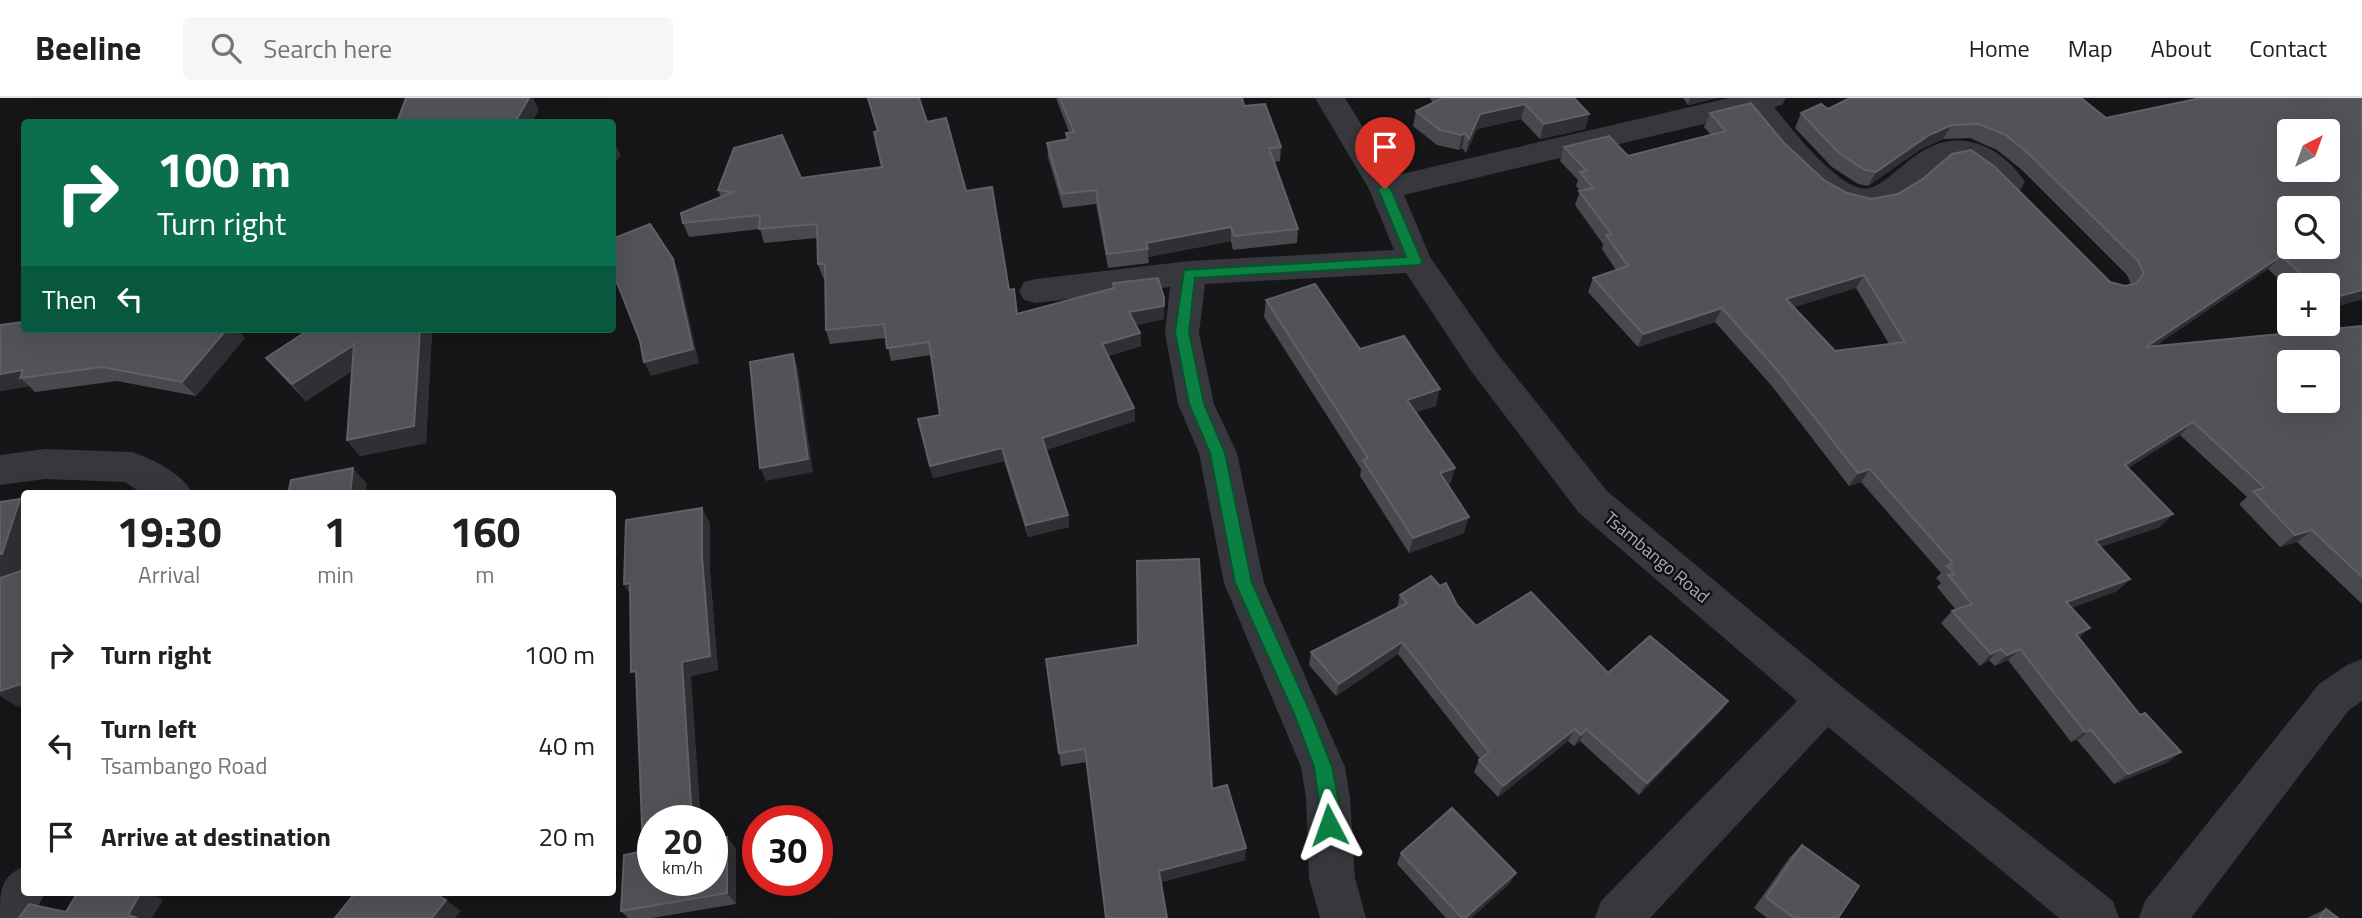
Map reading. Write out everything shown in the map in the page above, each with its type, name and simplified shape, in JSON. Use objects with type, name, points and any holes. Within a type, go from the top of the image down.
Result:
[{"type":"street","name":"Tsambango Road","points":[[1330,98],[1385,189],[1415,261],[1484,362],[1593,502],[1826,701],[2096,918]]},
{"type":"street","points":[[1385,189],[1762,100],[1807,163],[1853,198],[1873,201],[1912,176],[1932,157],[1952,148],[1972,152],[2028,201]]},
{"type":"street","points":[[1036,291],[1189,273],[1415,261]]},
{"type":"street","points":[[1189,273],[1182,332],[1196,404],[1218,453],[1244,583],[1323,767],[1328,798],[1332,878],[1343,918]]},
{"type":"street","points":[[0,470],[45,464],[132,467],[168,490]]},
{"type":"street","points":[[2162,918],[2334,697],[2362,678]]},
{"type":"street","points":[[1619,918],[1826,701]]},
{"type":"street","points":[[2,918],[21,893]]},
{"type":"building","points":[[406,98],[529,98],[517,119],[398,119]]},
{"type":"building","points":[[868,98],[919,98],[927,122],[946,118],[966,191],[992,187],[1009,290],[1014,289],[1017,314],[1114,288],[1113,283],[1158,278],[1164,306],[1129,312],[1140,333],[1102,344],[1134,408],[1042,438],[1068,515],[1026,525],[1002,448],[930,466],[918,419],[940,415],[929,342],[887,348],[884,324],[826,330],[825,264],[818,264],[817,224],[759,229],[760,215],[683,223],[681,213],[733,192],[718,190],[734,148],[782,135],[801,178],[882,167],[874,132],[878,131]]},
{"type":"building","points":[[1060,98],[1242,98],[1244,106],[1265,104],[1281,147],[1269,148],[1298,229],[1234,236],[1231,227],[1146,243],[1148,249],[1107,254],[1096,190],[1062,194],[1047,143],[1068,139],[1066,133],[1074,132]]},
{"type":"building","points":[[1441,98],[1574,98],[1589,114],[1544,124],[1525,104],[1480,114],[1469,139],[1465,133],[1462,135],[1440,130],[1416,111]]},
{"type":"building","points":[[1850,98],[2081,98],[2106,118],[2201,98],[2362,98],[2362,290],[2340,296],[2340,273],[2300,273],[2284,259],[2340,259],[2340,196],[2277,196],[2277,259],[2146,347],[2277,334],[2340,336],[2340,328],[2362,326],[2362,577],[2312,530],[2295,535],[2253,491],[2265,488],[2193,422],[2125,465],[2173,514],[2095,541],[2130,579],[2066,602],[2090,628],[2076,634],[2140,715],[2145,713],[2181,752],[2128,774],[2091,730],[2085,732],[2020,649],[2007,655],[2001,649],[1991,654],[1952,611],[1972,604],[1948,575],[1954,574],[1947,566],[1953,563],[1870,469],[1858,473],[1778,371],[1722,308],[1643,334],[1593,278],[1628,266],[1606,235],[1611,234],[1579,191],[1593,188],[1580,172],[1587,171],[1564,147],[1609,136],[1628,156],[1726,131],[1710,113],[1751,103],[1784,143],[1825,181],[1847,193],[1871,199],[1898,194],[1924,178],[1952,154],[1971,150],[1995,167],[2110,282],[2125,286],[2137,283],[2144,273],[2138,261],[2030,155],[2006,135],[1979,124],[1952,125],[1929,135],[1876,172],[1865,170],[1839,153],[1801,113],[1821,104],[1828,109]],"holes":[[[1864,275],[1905,342],[1835,351],[1786,299]]]},
{"type":"building","points":[[650,224],[673,259],[693,349],[644,362],[640,341],[616,282],[616,237]]},
{"type":"building","points":[[1315,284],[1360,349],[1404,336],[1440,389],[1407,400],[1455,468],[1440,473],[1469,517],[1413,538],[1363,460],[1368,458],[1266,300]]},
{"type":"building","points":[[21,322],[21,333],[224,333],[182,382],[102,367],[20,378],[23,370],[0,374],[0,325]]},
{"type":"building","points":[[304,333],[420,333],[414,426],[347,440],[354,345],[292,384],[266,358]]},
{"type":"building","points":[[793,354],[808,459],[760,468],[750,362]]},
{"type":"building","points":[[353,468],[350,490],[289,490],[291,480]]},
{"type":"building","points":[[20,499],[2,554],[0,554],[0,502]]},
{"type":"building","points":[[702,508],[702,557],[710,656],[682,662],[691,805],[641,805],[636,671],[631,672],[630,583],[624,584],[626,520]]},
{"type":"building","points":[[1199,559],[1212,789],[1227,785],[1246,848],[1159,871],[1167,918],[1106,918],[1085,749],[1059,753],[1046,659],[1138,645],[1137,561]]},
{"type":"building","points":[[21,571],[21,684],[0,691],[0,578]]},
{"type":"building","points":[[1431,576],[1440,586],[1446,583],[1457,605],[1476,626],[1531,592],[1608,673],[1650,636],[1728,701],[1647,783],[1586,729],[1581,735],[1575,729],[1503,786],[1479,760],[1489,752],[1402,642],[1339,684],[1311,652],[1407,603],[1400,595]]},
{"type":"building","points":[[1452,808],[1516,873],[1465,918],[1462,918],[1401,853]]},
{"type":"building","points":[[1802,845],[1859,886],[1838,918],[1794,918],[1766,897]]},
{"type":"building","points":[[637,852],[637,896],[709,896],[621,911],[624,855]]},
{"type":"building","points":[[76,896],[139,896],[128,915],[137,918],[19,918],[29,904],[66,912]]},
{"type":"building","points":[[353,896],[439,896],[446,900],[432,918],[335,918]]},
{"type":"building","points":[[2326,909],[2338,918],[2319,918]]},
{"type":"route","points":[[1329,825],[1323,767],[1244,583],[1218,453],[1196,404],[1182,332],[1189,273],[1415,261],[1385,189]]}]
